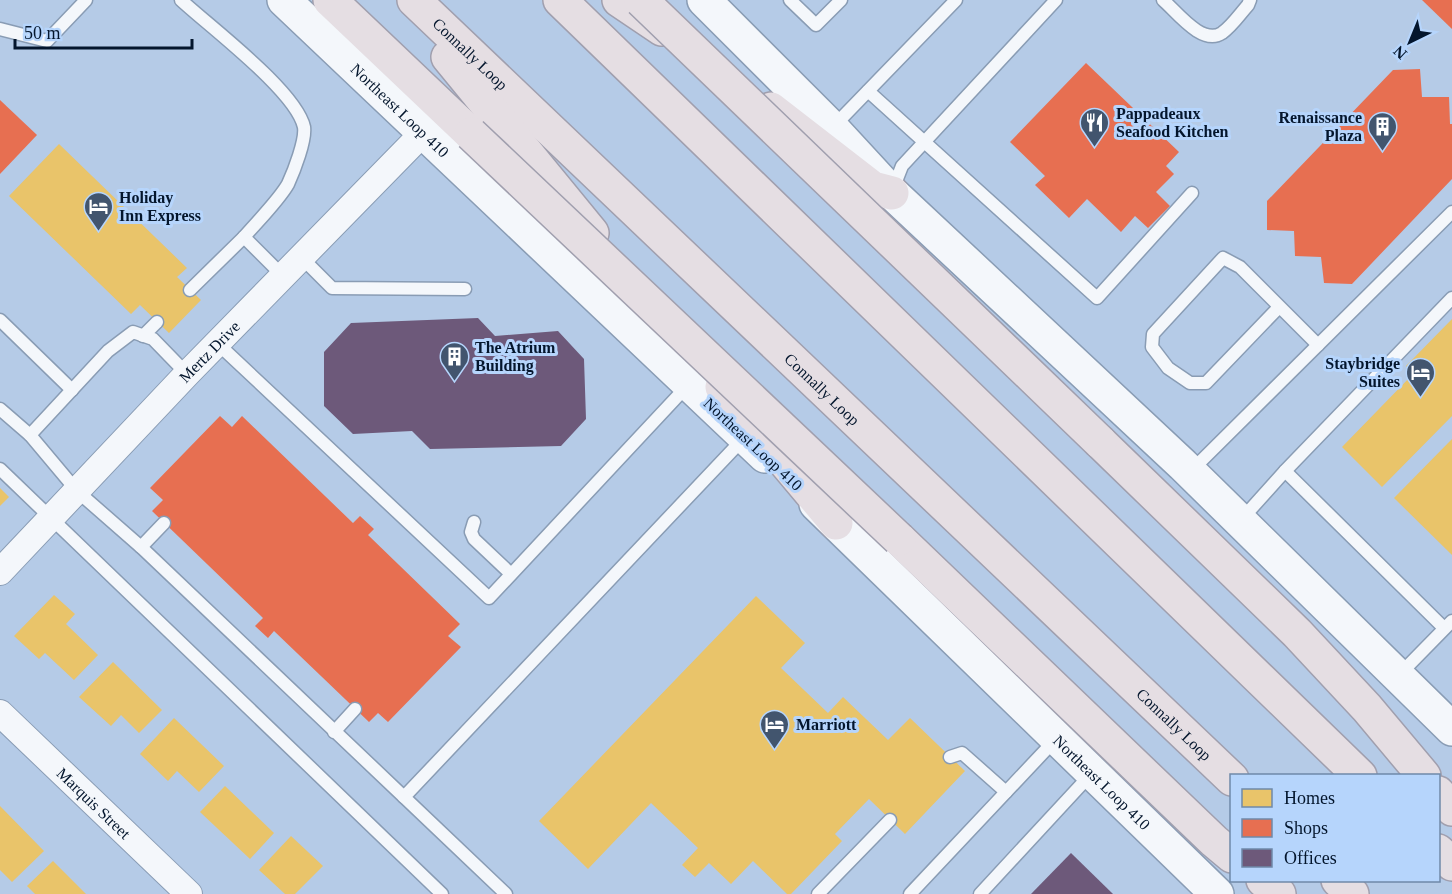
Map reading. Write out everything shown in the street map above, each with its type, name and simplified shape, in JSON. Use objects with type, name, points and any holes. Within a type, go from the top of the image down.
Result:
[{"type":"highway","points":[[330,0],[899,539],[1214,842],[1230,854]]},
{"type":"highway","points":[[402,0],[577,214],[836,523]]},
{"type":"highway","name":"Connally Loop","points":[[414,0],[1230,777]]},
{"type":"highway","points":[[560,0],[1358,774]]},
{"type":"highway","points":[[619,0],[706,59],[873,188],[892,193]]},
{"type":"highway","points":[[641,0],[1322,658],[1422,774]]},
{"type":"highway","points":[[1440,795],[1452,809]]},
{"type":"highway","points":[[1440,853],[1452,864]]},
{"type":"highway","points":[[1265,882],[1280,894]]},
{"type":"highway","points":[[1340,882],[1352,894]]},
{"type":"main road","name":"Northeast Loop 410","points":[[284,0],[836,523],[1217,894]]},
{"type":"main road","points":[[704,0],[832,128],[892,193],[1190,472],[1452,729]]},
{"type":"street","name":"Mertz Drive","points":[[0,572],[187,374],[423,133]]},
{"type":"street","name":"Marquis Street","points":[[0,712],[189,894]]},
{"type":"lane","points":[[0,29],[46,41],[86,0]]},
{"type":"lane","points":[[181,0],[274,83],[299,112],[304,129],[299,155],[287,185],[244,237],[190,290]]},
{"type":"lane","points":[[790,0],[816,25],[841,0]]},
{"type":"lane","points":[[832,128],[956,0]]},
{"type":"lane","points":[[892,193],[902,166],[1056,0]]},
{"type":"lane","points":[[1164,0],[1200,34],[1210,36],[1221,34],[1250,0]]},
{"type":"lane","points":[[868,91],[1097,298],[1192,192]]},
{"type":"lane","points":[[1190,472],[1452,212]]},
{"type":"lane","points":[[244,237],[283,276]]},
{"type":"lane","points":[[302,257],[332,288],[465,289]]},
{"type":"lane","points":[[1279,307],[1206,383],[1190,383],[1168,368],[1152,347],[1153,334],[1223,258],[1240,267],[1318,345]]},
{"type":"lane","points":[[1240,521],[1285,471],[1452,298]]},
{"type":"lane","points":[[0,320],[72,390]]},
{"type":"lane","points":[[143,336],[157,322]]},
{"type":"lane","points":[[30,435],[108,351],[133,332],[153,339],[187,374]]},
{"type":"lane","points":[[218,343],[489,598],[689,384]]},
{"type":"lane","points":[[0,409],[30,435],[77,491],[141,547],[506,894]]},
{"type":"lane","points":[[404,797],[745,437]]},
{"type":"lane","points":[[0,469],[442,894]]},
{"type":"lane","points":[[1285,471],[1448,625],[1398,676]]},
{"type":"lane","points":[[474,522],[471,532],[474,539],[511,574]]},
{"type":"lane","points":[[141,547],[164,523]]},
{"type":"lane","points":[[334,732],[355,709]]},
{"type":"lane","points":[[910,894],[1057,738]]},
{"type":"lane","points":[[951,757],[962,753],[1006,792]]},
{"type":"lane","points":[[981,894],[1093,772]]},
{"type":"lane","points":[[819,894],[890,820]]},
{"type":"building: Homes","name":"Holiday Inn Express","points":[[59,144],[187,268],[177,277],[201,300],[169,333],[140,305],[131,314],[9,196]]},
{"type":"building: Homes","name":"Staybridge Suites","points":[[1452,319],[1452,416],[1382,487],[1342,447],[1414,373],[1406,366]]},
{"type":"building: Homes","points":[[1452,439],[1452,555],[1394,498]]},
{"type":"building: Homes","points":[[0,488],[9,497],[0,506]]},
{"type":"building: Homes","points":[[54,595],[75,614],[66,624],[98,655],[74,680],[45,653],[39,659],[14,636]]},
{"type":"building: Homes","name":"Marriott","points":[[756,596],[805,643],[781,668],[828,713],[843,697],[888,740],[910,718],[965,771],[905,834],[869,799],[835,834],[842,841],[791,894],[787,894],[753,861],[731,884],[709,863],[695,877],[682,865],[698,848],[651,803],[588,869],[539,821]]},
{"type":"building: Homes","points":[[113,662],[162,710],[139,733],[121,715],[111,726],[79,697]]},
{"type":"building: Homes","points":[[174,718],[224,766],[199,792],[177,771],[168,781],[140,754]]},
{"type":"building: Homes","points":[[225,786],[274,833],[250,859],[200,812]]},
{"type":"building: Homes","points":[[0,806],[44,851],[12,882],[0,870]]},
{"type":"building: Homes","points":[[291,836],[323,866],[295,894],[285,894],[259,870]]},
{"type":"building: Homes","points":[[53,861],[86,894],[35,894],[27,886]]},
{"type":"building: Shops","points":[[1422,0],[1452,0],[1452,29]]},
{"type":"building: Shops","name":"Pappadeaux Seafood Kitchen","points":[[1086,63],[1179,152],[1166,166],[1174,174],[1156,192],[1170,206],[1148,228],[1135,216],[1121,232],[1087,199],[1069,218],[1035,185],[1045,176],[1010,142]]},
{"type":"building: Shops","name":"Renaissance Plaza","points":[[1420,69],[1422,97],[1449,97],[1450,124],[1452,124],[1452,179],[1352,284],[1324,283],[1321,257],[1295,256],[1294,231],[1267,230],[1267,201],[1393,70]]},
{"type":"building: Shops","points":[[0,100],[37,135],[0,174]]},
{"type":"building: Shops","points":[[220,416],[232,427],[242,416],[353,523],[360,516],[374,529],[368,535],[460,624],[448,636],[461,647],[388,722],[378,713],[369,722],[274,631],[268,638],[255,626],[263,618],[152,511],[163,500],[150,488]]},
{"type":"building: Offices","name":"The Atrium Building","points":[[478,318],[495,336],[558,331],[584,359],[586,419],[561,446],[430,449],[412,431],[353,434],[324,406],[324,352],[351,323]]},
{"type":"building: Offices","points":[[1071,853],[1113,894],[1031,894]]},
{"type":"place","name":"Pappadeaux Seafood Kitchen","points":[[1095,148]]},
{"type":"place","name":"Renaissance Plaza","points":[[1383,152]]},
{"type":"place","name":"Holiday Inn Express","points":[[98,232]]},
{"type":"place","name":"The Atrium Building","points":[[454,382]]},
{"type":"place","name":"Staybridge Suites","points":[[1421,398]]},
{"type":"place","name":"Marriott","points":[[775,750]]}]
